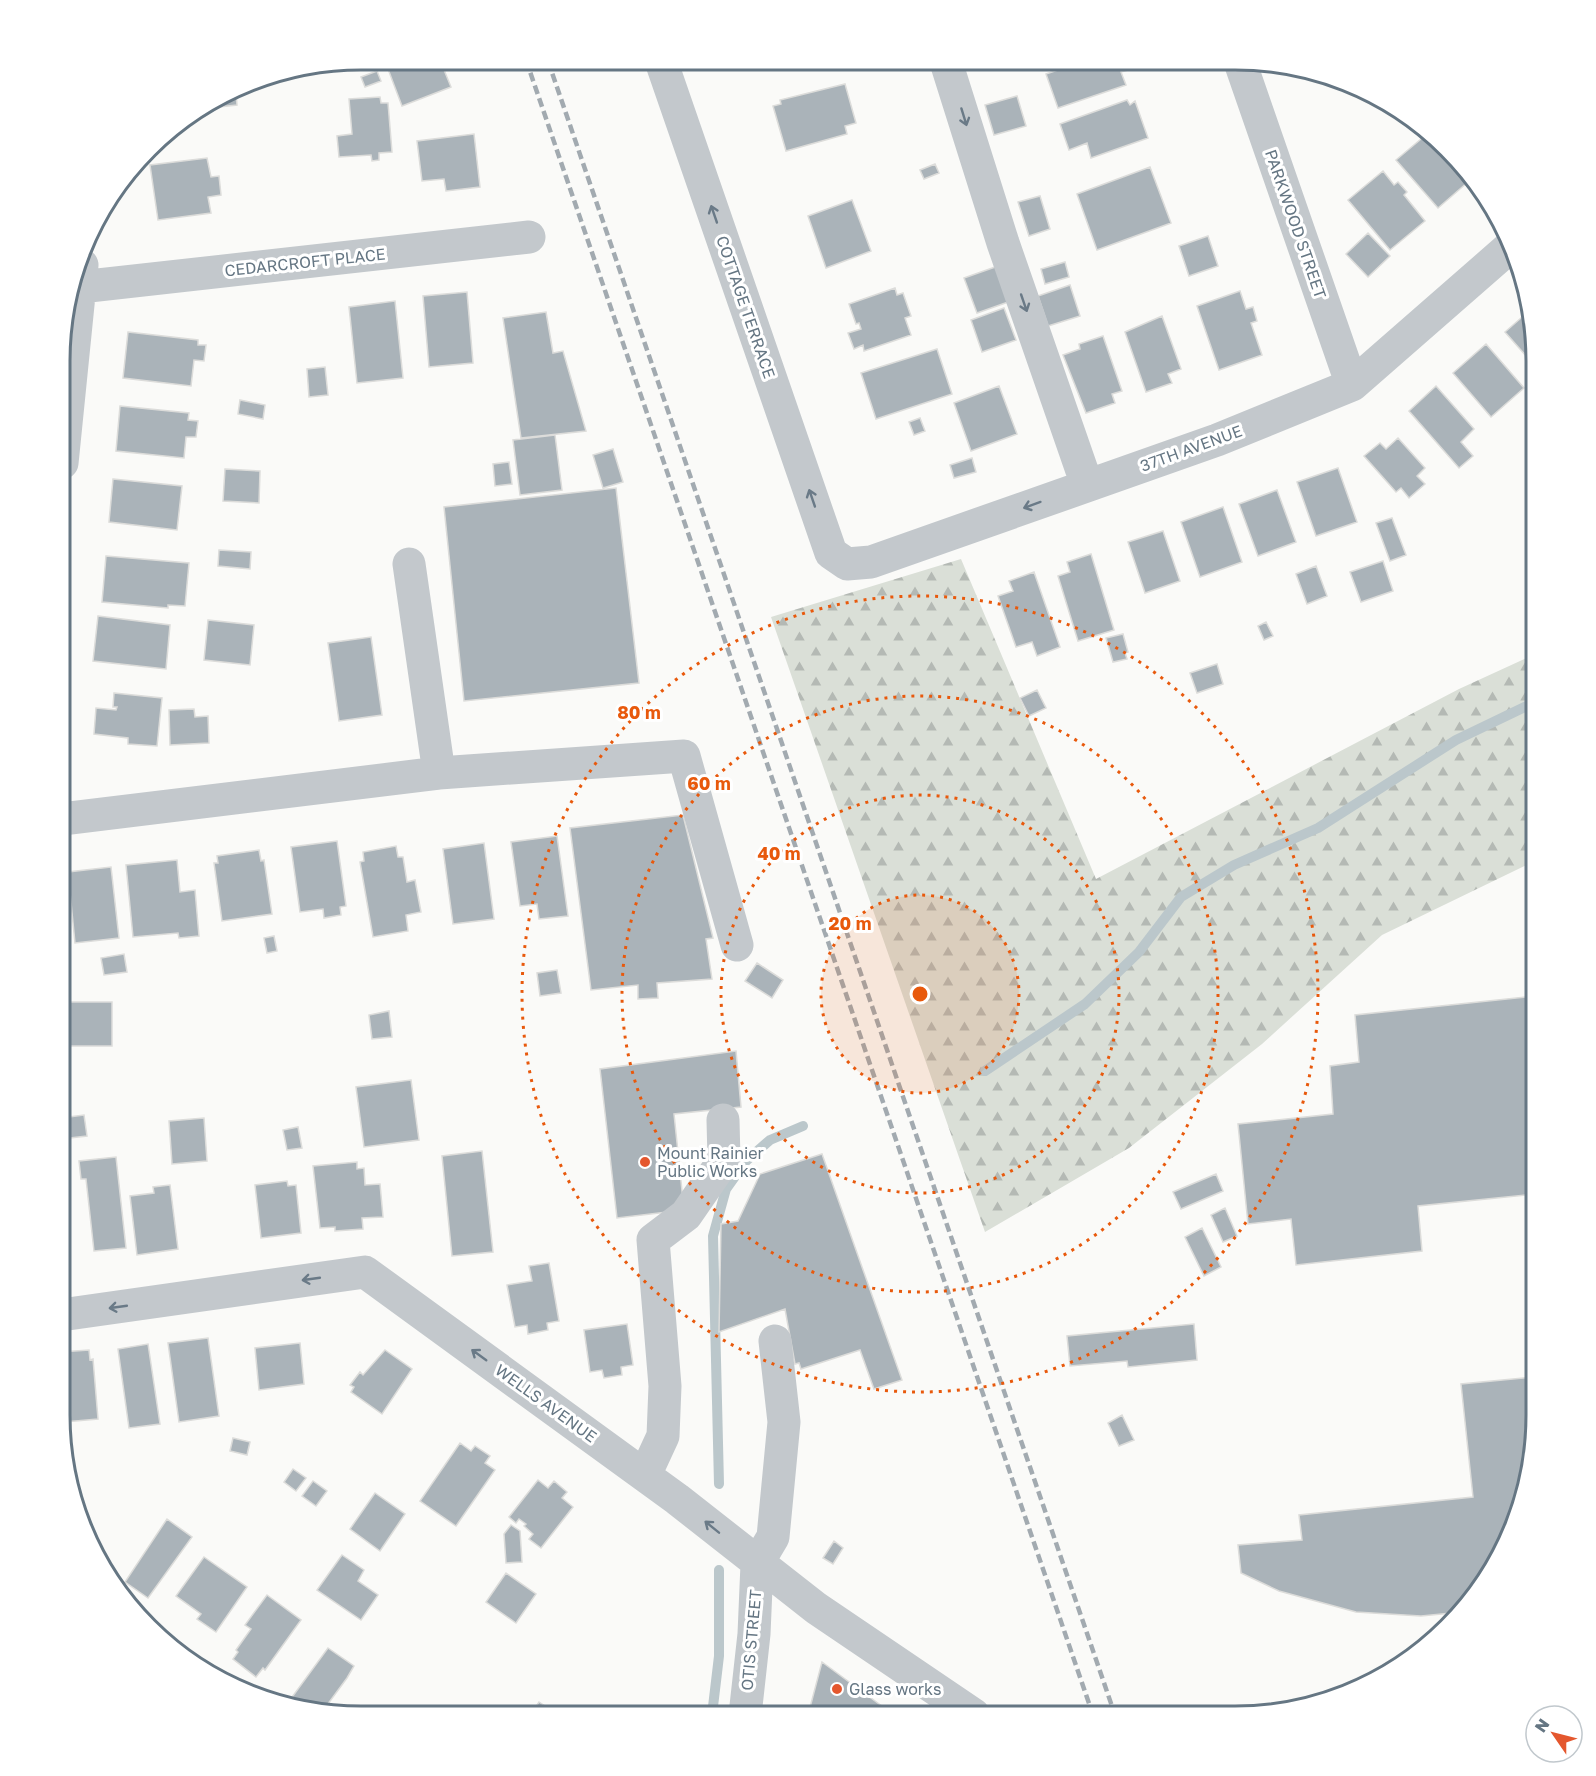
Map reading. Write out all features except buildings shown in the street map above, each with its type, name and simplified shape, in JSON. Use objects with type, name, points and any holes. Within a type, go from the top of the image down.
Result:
[{"type":"street","name":"COTTAGE TERRACE","points":[[664,70],[831,553]]},
{"type":"street","points":[[949,70],[1003,243],[1087,485]]},
{"type":"street","name":"PARKWOOD STREET","points":[[1243,70],[1352,385]]},
{"type":"street","name":"CEDARCROFT PLACE","points":[[84,275],[529,237]]},
{"type":"street","name":"37TH AVENUE","points":[[831,553],[846,564],[871,562],[1217,440],[1352,385],[1504,252]]},
{"type":"street","points":[[70,384],[80,287]]},
{"type":"street","points":[[409,564],[439,772]]},
{"type":"street","points":[[70,818],[439,772],[684,756],[737,945]]},
{"type":"street","points":[[645,1475],[663,1436],[665,1386],[654,1240],[686,1215],[724,1160],[723,1120]]},
{"type":"street","name":"WELLS AVENUE","points":[[70,1314],[364,1272],[645,1475],[757,1564],[952,1706]]},
{"type":"street","points":[[757,1564],[773,1537],[782,1454],[784,1422],[775,1341]]},
{"type":"street","name":"OTIS STREET","points":[[746,1706],[754,1634],[757,1564]]},
{"type":"green space","points":[[961,559],[1096,879],[1459,689],[1526,658],[1526,865],[1382,935],[1262,1044],[1129,1148],[985,1232],[771,617]]},
{"type":"waterway","points":[[985,1071],[1085,1004],[1139,952],[1181,897],[1234,865],[1318,828],[1456,740],[1526,706]]},
{"type":"waterway","points":[[719,1484],[713,1236],[726,1189],[746,1161],[770,1140],[803,1126]]},
{"type":"waterway","points":[[713,1706],[719,1656],[719,1570]]},
{"type":"railway","points":[[529,70],[1090,1706]]},
{"type":"railway","points":[[551,70],[1112,1706]]},
{"type":"place","name":"Mount Rainier Public Works","points":[[645,1162]]},
{"type":"place","name":"Glass works","points":[[837,1689]]}]
